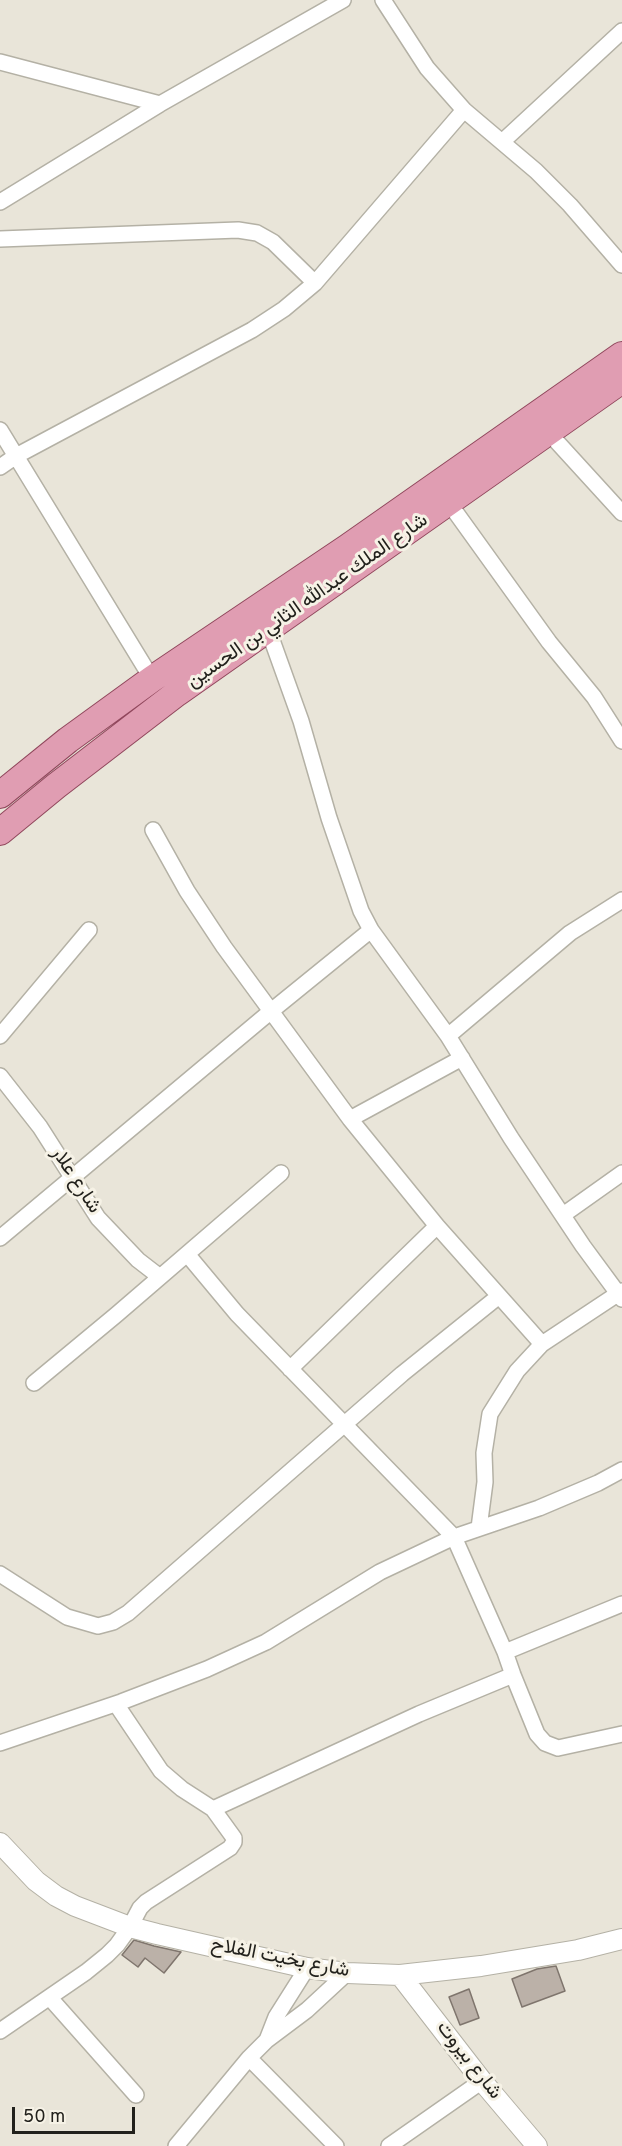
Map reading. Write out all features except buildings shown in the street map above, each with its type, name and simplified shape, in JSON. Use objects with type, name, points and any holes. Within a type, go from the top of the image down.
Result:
[{"type":"main road","name":"شارع الملك عبدالله الثاني بن الحسين","points":[[0,795],[68,740],[152,679],[301,593],[354,556],[622,355]]},
{"type":"main road","name":"شارع الملك عبدالله الثاني بن الحسين","points":[[354,556],[448,503],[622,380]]},
{"type":"main road","name":"شارع الملك عبدالله الثاني بن الحسين","points":[[0,832],[100,751],[268,629],[301,593]]},
{"type":"street","points":[[0,202],[160,104],[343,0]]},
{"type":"street","points":[[383,0],[427,68],[464,110],[536,171],[622,265]]},
{"type":"street","points":[[502,142],[622,32]]},
{"type":"street","points":[[0,62],[160,104]]},
{"type":"street","points":[[0,467],[16,456],[252,330],[284,309],[315,283],[464,110]]},
{"type":"street","points":[[0,239],[238,230],[257,234],[273,242],[315,283]]},
{"type":"street","points":[[0,430],[152,679]]},
{"type":"street","points":[[548,432],[622,513]]},
{"type":"street","points":[[448,503],[549,642],[594,697],[622,741]]},
{"type":"street","points":[[268,629],[301,721],[329,818],[361,911],[371,930],[448,1036],[511,1138],[583,1246],[621,1294],[542,1344],[517,1371],[490,1414],[484,1453],[485,1482],[479,1528]]},
{"type":"street","points":[[153,830],[187,891],[270,1012],[350,1119],[437,1226],[542,1344]]},
{"type":"street","points":[[448,1036],[570,933],[622,900]]},
{"type":"street","points":[[0,1036],[90,930]]},
{"type":"street","points":[[0,1238],[371,930]]},
{"type":"street","points":[[350,1119],[462,1058]]},
{"type":"street","name":"شارع علار","points":[[0,1076],[40,1127],[99,1218],[138,1260],[160,1277]]},
{"type":"street","points":[[34,1383],[281,1173]]},
{"type":"street","points":[[563,1215],[622,1173]]},
{"type":"street","points":[[290,1369],[437,1226]]},
{"type":"street","points":[[187,1254],[237,1314],[454,1537],[505,1652],[537,1734],[545,1743],[558,1748],[622,1734]]},
{"type":"street","points":[[0,1574],[67,1617],[98,1626],[113,1622],[128,1613],[157,1585],[402,1374],[499,1296]]},
{"type":"street","points":[[0,1743],[116,1704],[207,1669],[266,1642],[380,1572],[454,1537],[539,1508],[598,1484],[622,1470]]},
{"type":"street","points":[[505,1652],[622,1604]]},
{"type":"street","points":[[213,1809],[419,1714],[513,1676]]},
{"type":"street","points":[[0,2031],[50,1998],[107,1955],[117,1945],[146,1902],[230,1848],[234,1838],[213,1809],[182,1789],[161,1771],[116,1704]]},
{"type":"street","name":"شارع بخيت الفلاح","points":[[0,1843],[36,1881],[56,1896],[75,1906],[130,1927],[307,1968],[347,1973],[400,1975],[481,1966],[578,1950],[622,1939]]},
{"type":"street","points":[[267,2040],[276,2017],[307,1968]]},
{"type":"street","points":[[176,2146],[249,2058],[267,2040],[298,2017],[347,1973]]},
{"type":"street","name":"شارع بيروت","points":[[400,1975],[482,2081],[537,2146]]},
{"type":"street","points":[[50,1998],[136,2095]]},
{"type":"street","points":[[249,2058],[336,2146]]},
{"type":"street","points":[[388,2146],[482,2081]]}]
